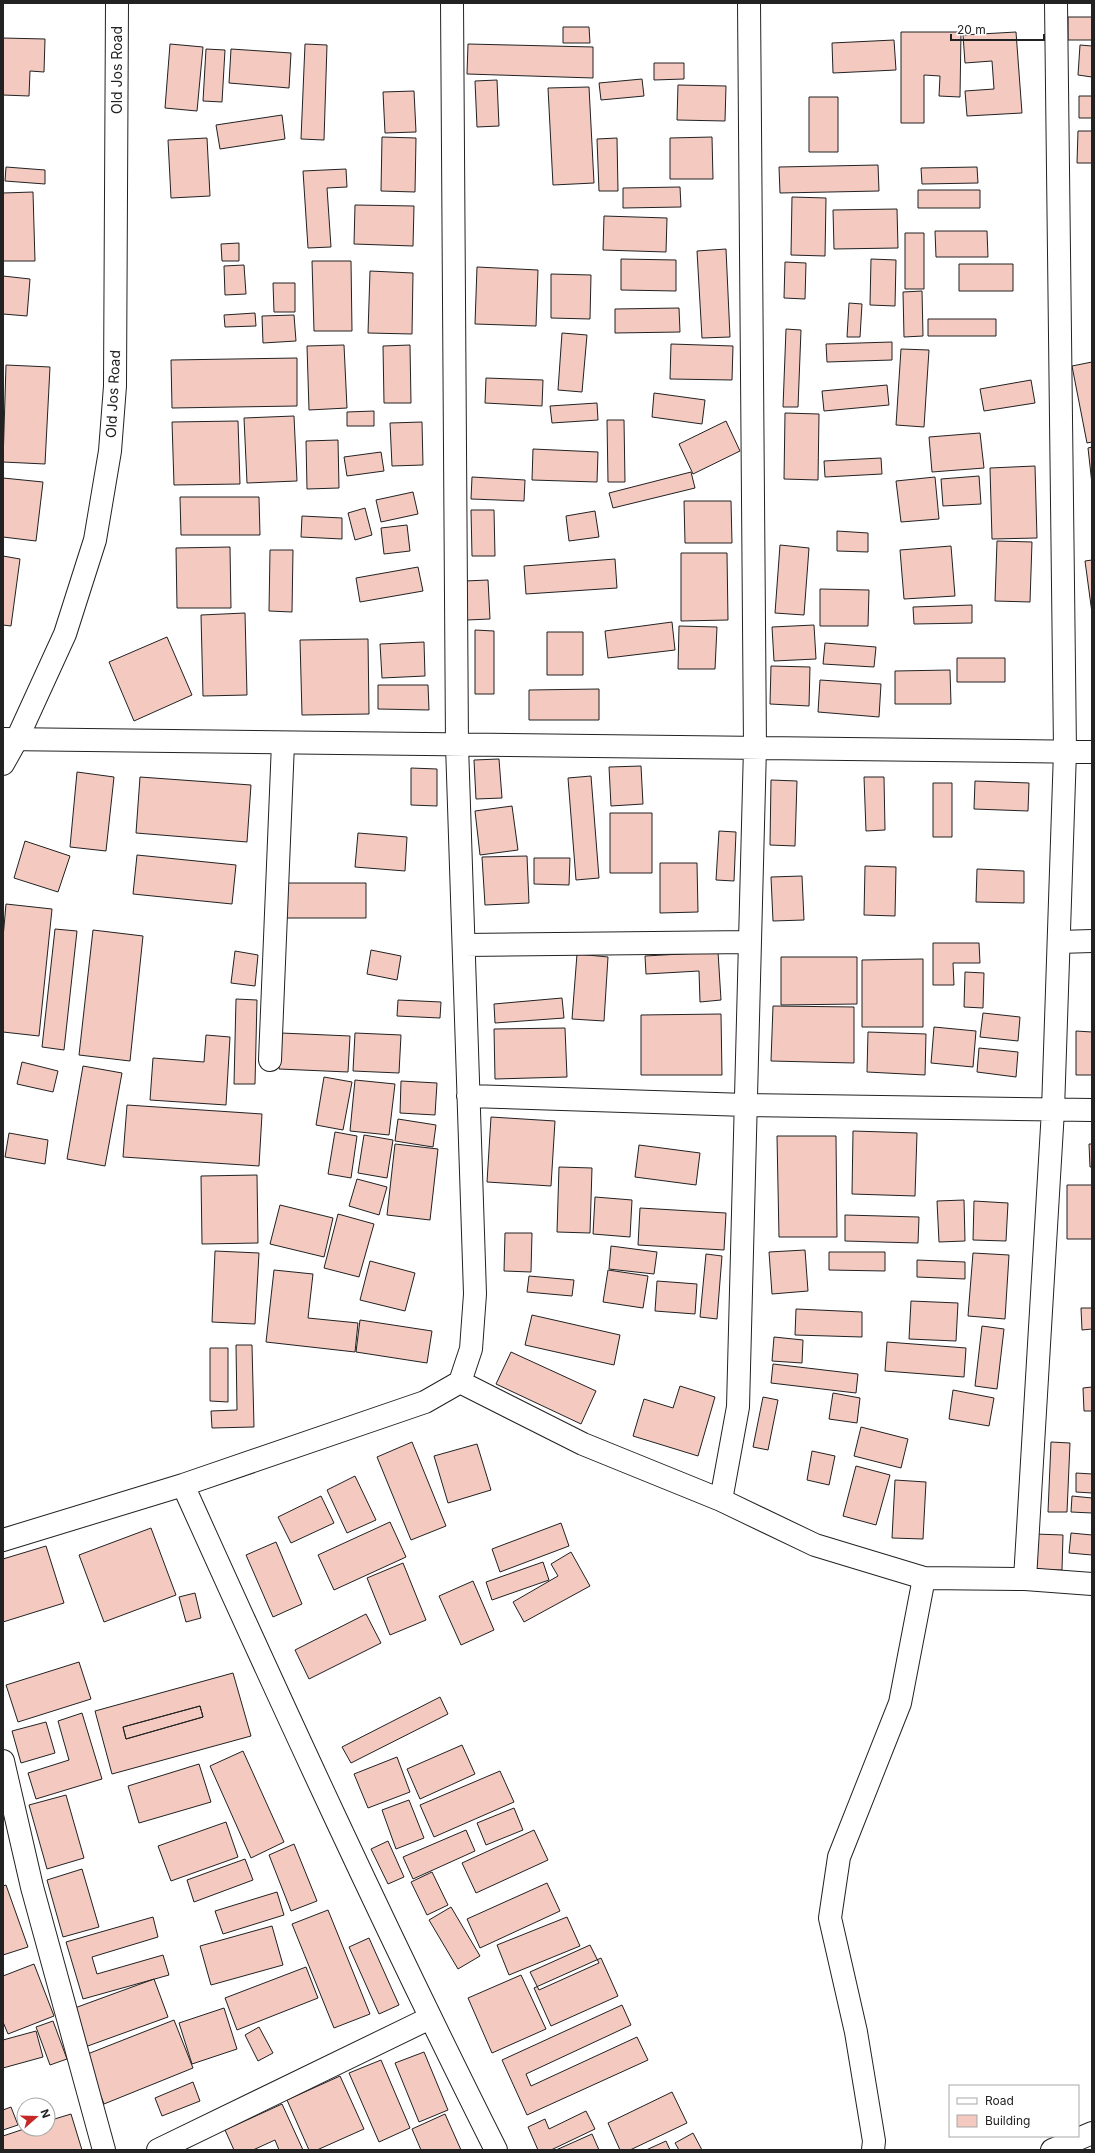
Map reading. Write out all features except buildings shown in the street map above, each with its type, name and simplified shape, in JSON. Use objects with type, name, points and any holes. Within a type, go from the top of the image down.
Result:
[{"type":"street","name":"Old Jos Road","points":[[3,764],[10,739],[65,634],[95,540],[110,451],[115,386],[117,3]]},
{"type":"street","points":[[3,1540],[183,1485],[425,1402],[460,1382],[471,1349],[475,1294],[457,745],[452,3]]},
{"type":"street","points":[[721,1500],[738,1407],[755,747],[749,3]]},
{"type":"street","points":[[1025,1579],[1053,1110],[1065,751],[1056,3]]},
{"type":"street","points":[[10,739],[1092,752]]},
{"type":"street","points":[[270,1060],[283,743]]},
{"type":"street","points":[[1058,942],[1092,941]]},
{"type":"street","points":[[464,945],[750,942]]},
{"type":"street","points":[[468,1096],[746,1105],[1092,1110]]},
{"type":"street","points":[[460,1382],[583,1444],[721,1500],[815,1545],[924,1578],[1025,1579],[1092,1584]]},
{"type":"street","points":[[183,1485],[284,1710],[430,2018],[496,2150]]},
{"type":"street","points":[[873,2150],[874,2140],[856,2032],[830,1918],[839,1857],[900,1703],[924,1578]]},
{"type":"street","points":[[3,1760],[32,1887],[104,2150]]},
{"type":"street","points":[[158,2150],[430,2018]]},
{"type":"street","points":[[1052,2150],[1092,2133]]}]
